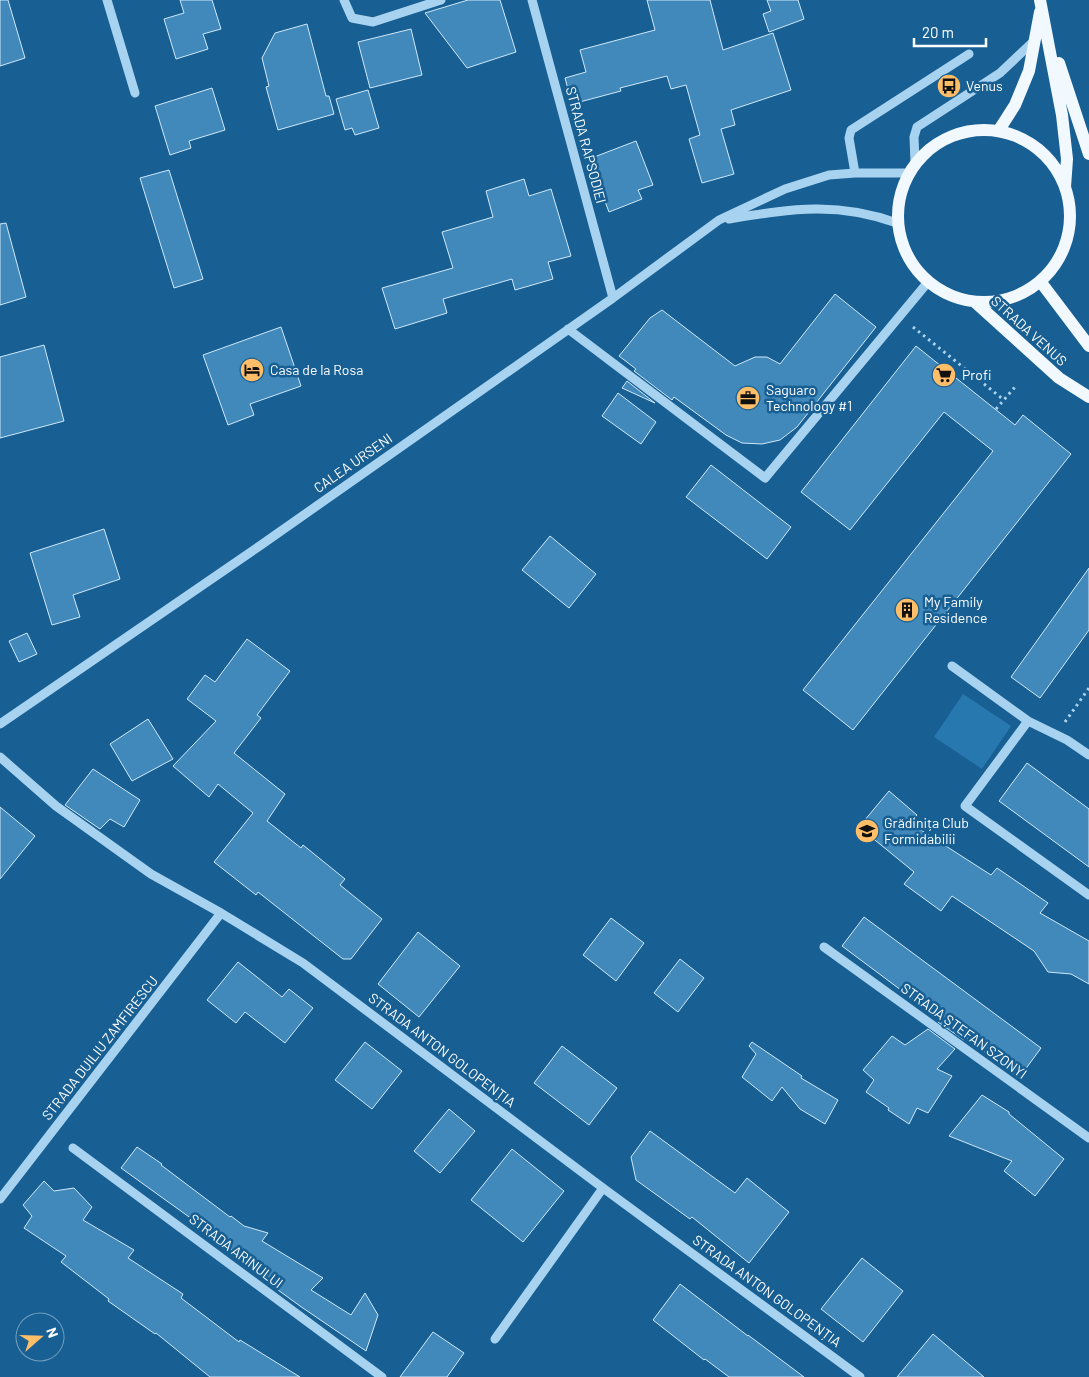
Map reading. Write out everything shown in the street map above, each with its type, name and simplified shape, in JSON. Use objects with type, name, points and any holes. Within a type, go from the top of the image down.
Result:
[{"type":"main road","points":[[1041,2],[1062,115],[1067,160],[1065,187],[1070,212],[1067,238],[1057,262],[1040,281],[1020,294],[998,301],[976,302],[958,298],[928,282],[907,255],[897,223],[901,189],[911,168],[938,142],[967,130],[999,130],[1027,141],[1045,155],[1050,160],[1065,187]]},
{"type":"main road","points":[[999,130],[1015,105],[1029,71],[1041,2]]},
{"type":"main road","points":[[1045,21],[1089,154]]},
{"type":"main road","points":[[1040,281],[1089,346]]},
{"type":"main road","name":"STRADA VENUS","points":[[976,302],[1059,378],[1089,397]]},
{"type":"street","points":[[108,0],[135,92]]},
{"type":"street","points":[[344,0],[352,18],[373,22],[441,0]]},
{"type":"street","name":"STRADA RAPSODIEI","points":[[532,0],[613,298]]},
{"type":"street","points":[[911,168],[914,137],[917,127],[1000,73],[1036,39]]},
{"type":"street","points":[[855,173],[849,138],[851,130],[969,54]]},
{"type":"street","name":"CALEA URSENI","points":[[0,724],[261,545],[613,298],[719,220],[785,189],[829,176],[911,168]]},
{"type":"street","name":"CALEA URSENI","points":[[719,220],[788,210],[829,208],[873,214],[897,223]]},
{"type":"street","points":[[568,329],[765,478],[928,282]]},
{"type":"street","points":[[952,666],[1028,721],[1067,740],[1089,755]]},
{"type":"street","points":[[1028,721],[965,806],[1089,895]]},
{"type":"street","name":"STRADA ANTON GOLOPENȚIA","points":[[0,757],[56,806],[151,874],[221,913],[303,963],[603,1188],[860,1377]]},
{"type":"street","name":"STRADA DUILIU ZAMFIRESCU","points":[[0,1199],[221,913]]},
{"type":"street","name":"STRADA ȘTEFAN SZONYI","points":[[824,947],[1089,1138]]},
{"type":"street","name":"STRADA ARINULUI","points":[[73,1148],[382,1377]]},
{"type":"street","points":[[495,1339],[603,1188]]},
{"type":"path","points":[[913,327],[1004,400]]},
{"type":"path","points":[[996,409],[1015,387]]},
{"type":"path","points":[[1056,734],[1089,688]]},
{"type":"shaded area","points":[[963,694],[1011,726],[982,769],[934,737]]},
{"type":"building","points":[[0,0],[8,0],[25,58],[0,66]]},
{"type":"building","points":[[180,0],[212,0],[221,29],[203,34],[208,49],[176,59],[164,19],[184,13]]},
{"type":"building","points":[[468,0],[500,0],[516,52],[467,68],[425,13]]},
{"type":"building","points":[[647,0],[710,0],[723,50],[773,33],[791,90],[731,110],[735,125],[721,129],[734,174],[702,183],[689,139],[700,135],[686,85],[671,89],[667,76],[620,88],[621,91],[572,104],[565,78],[586,72],[580,50],[655,30]]},
{"type":"building","points":[[767,0],[798,0],[804,19],[769,32],[763,14],[771,11]]},
{"type":"building","points":[[307,24],[326,96],[329,96],[334,114],[278,130],[266,87],[269,86],[262,58],[275,33]]},
{"type":"building","points":[[411,29],[422,75],[370,88],[358,42]]},
{"type":"building","points":[[212,88],[225,130],[189,141],[191,148],[170,155],[155,106]]},
{"type":"building","points":[[368,90],[379,128],[355,135],[352,128],[345,130],[336,99]]},
{"type":"building","points":[[636,141],[653,185],[638,190],[642,199],[609,212],[589,159]]},
{"type":"building","points":[[169,170],[203,279],[174,288],[140,178]]},
{"type":"building","points":[[524,179],[529,196],[551,189],[571,256],[548,262],[553,279],[515,290],[512,279],[443,299],[447,313],[395,329],[382,288],[453,268],[442,232],[493,217],[486,191]]},
{"type":"building","points":[[6,223],[26,297],[0,305],[0,224]]},
{"type":"building","name":"Saguaro Technology #1","points":[[835,294],[876,327],[797,427],[780,440],[762,444],[742,443],[726,435],[674,397],[672,400],[634,371],[636,369],[619,356],[650,318],[662,310],[735,366],[755,357],[767,357],[780,364]]},
{"type":"building","name":"Casa de la Rosa","points":[[281,327],[301,386],[250,404],[254,415],[228,425],[203,355]]},
{"type":"building","points":[[44,345],[64,421],[0,438],[0,357]]},
{"type":"building","name":"My Family Residence","points":[[916,346],[1015,425],[1023,415],[1071,454],[853,730],[803,690],[993,451],[944,412],[850,530],[801,492]]},
{"type":"building","points":[[627,381],[655,403],[622,388]]},
{"type":"building","points":[[618,393],[656,422],[641,444],[602,416]]},
{"type":"building","points":[[711,465],[791,527],[767,559],[686,497]]},
{"type":"building","points":[[104,529],[120,579],[73,595],[80,617],[52,625],[30,553]]},
{"type":"building","points":[[550,536],[596,574],[569,608],[522,570]]},
{"type":"building","points":[[1089,568],[1089,630],[1040,698],[1011,677]]},
{"type":"building","points":[[27,633],[37,654],[19,662],[9,641]]},
{"type":"building","points":[[247,639],[290,671],[257,715],[261,718],[234,753],[285,794],[267,821],[301,848],[303,845],[345,879],[340,885],[382,919],[351,959],[343,959],[258,892],[256,895],[214,862],[253,813],[218,784],[209,797],[173,766],[216,721],[187,699],[205,675],[215,682]]},
{"type":"building","points":[[148,719],[173,759],[132,781],[110,744]]},
{"type":"building","points":[[1027,763],[1089,809],[1089,867],[999,801]]},
{"type":"building","points":[[93,769],[140,800],[124,827],[110,819],[100,829],[65,805]]},
{"type":"building","points":[[889,791],[917,815],[910,823],[991,875],[997,868],[1048,903],[1040,913],[1089,941],[1089,984],[1071,974],[1048,972],[1034,951],[952,896],[941,911],[904,884],[914,872],[859,827]]},
{"type":"building","points":[[0,807],[35,836],[0,879]]},
{"type":"building","points":[[864,917],[1041,1048],[1019,1078],[966,1038],[964,1040],[938,1022],[941,1020],[842,946]]},
{"type":"building","points":[[611,918],[644,943],[616,981],[583,955]]},
{"type":"building","points":[[418,932],[460,966],[419,1017],[378,984]]},
{"type":"building","points":[[680,959],[704,978],[678,1012],[654,993]]},
{"type":"building","points":[[238,962],[282,997],[289,989],[313,1008],[285,1043],[245,1012],[236,1023],[207,1000]]},
{"type":"building","points":[[928,1029],[955,1049],[937,1069],[952,1076],[928,1113],[917,1108],[909,1124],[866,1092],[874,1080],[863,1070],[892,1036],[905,1045]]},
{"type":"building","points":[[365,1042],[402,1071],[372,1109],[335,1080]]},
{"type":"building","points":[[752,1042],[802,1076],[801,1078],[838,1100],[825,1124],[800,1109],[782,1087],[772,1101],[742,1077],[756,1054],[749,1046]]},
{"type":"building","points":[[562,1046],[617,1088],[589,1125],[534,1083]]},
{"type":"building","points":[[982,1095],[1009,1112],[1009,1114],[1064,1159],[1035,1196],[1004,1171],[1012,1161],[949,1136]]},
{"type":"building","points":[[449,1109],[475,1131],[440,1173],[414,1151]]},
{"type":"building","points":[[650,1131],[735,1193],[747,1178],[789,1212],[749,1263],[692,1217],[690,1219],[636,1180],[631,1157]]},
{"type":"building","points":[[137,1147],[230,1217],[244,1226],[268,1233],[262,1241],[323,1278],[311,1290],[351,1315],[365,1293],[378,1315],[366,1351],[263,1279],[269,1273],[216,1240],[217,1237],[121,1168]]},
{"type":"building","points":[[512,1149],[564,1191],[523,1242],[471,1200]]},
{"type":"building","points":[[44,1181],[54,1191],[74,1188],[92,1207],[83,1220],[134,1250],[128,1258],[183,1294],[181,1298],[239,1342],[240,1340],[300,1377],[210,1377],[156,1333],[108,1301],[109,1299],[61,1262],[66,1256],[24,1228],[32,1216],[23,1205]]},
{"type":"building","points":[[862,1258],[903,1291],[863,1342],[821,1309]]},
{"type":"building","points":[[680,1284],[804,1377],[729,1377],[704,1360],[653,1320]]},
{"type":"building","points":[[433,1332],[464,1353],[447,1377],[400,1377]]},
{"type":"building","points":[[933,1334],[984,1377],[897,1377]]},
{"type":"place","name":"Venus","points":[[949,86]]},
{"type":"place","name":"Casa de la Rosa","points":[[252,370]]},
{"type":"place","name":"Profi","points":[[944,375]]},
{"type":"place","name":"Saguaro Technology #1","points":[[748,398]]},
{"type":"place","name":"My Family Residence","points":[[907,610]]},
{"type":"place","name":"Grădinița Club Formidabilii","points":[[867,831]]}]
